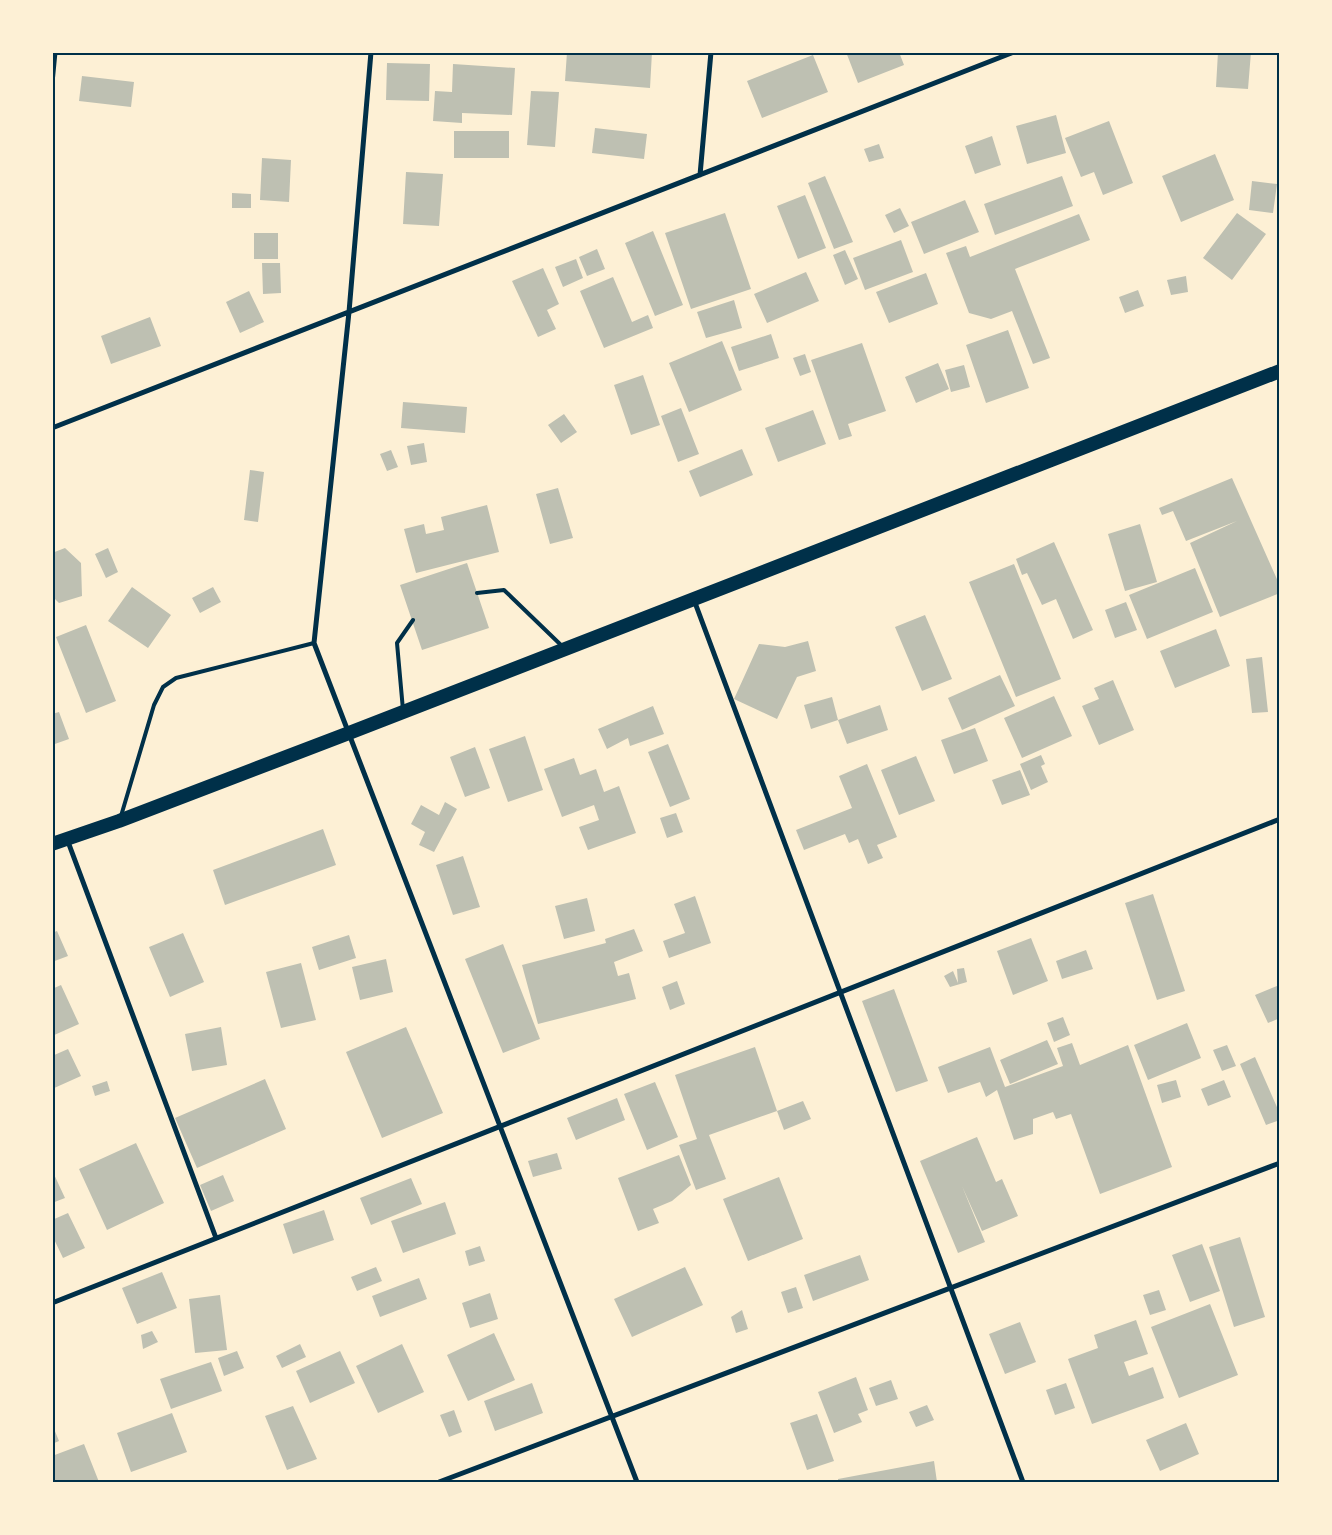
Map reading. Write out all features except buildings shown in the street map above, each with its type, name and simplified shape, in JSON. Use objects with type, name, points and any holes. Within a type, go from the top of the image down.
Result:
[{"type":"highway","points":[[52,844],[120,821],[349,733],[1280,371]]},
{"type":"street","points":[[52,83],[55,52]]},
{"type":"street","points":[[371,52],[350,312],[314,643],[636,1482]]},
{"type":"street","points":[[700,175],[711,52]]},
{"type":"street","points":[[52,428],[1014,52]]},
{"type":"street","points":[[693,598],[1024,1482]]},
{"type":"street","points":[[52,1303],[1280,819]]},
{"type":"street","points":[[66,839],[216,1238]]},
{"type":"street","points":[[439,1482],[1280,1163]]},
{"type":"lane","points":[[477,593],[504,590],[565,648]]},
{"type":"lane","points":[[403,712],[397,643],[414,620]]},
{"type":"lane","points":[[120,821],[154,705],[163,687],[176,678],[314,643]]}]
